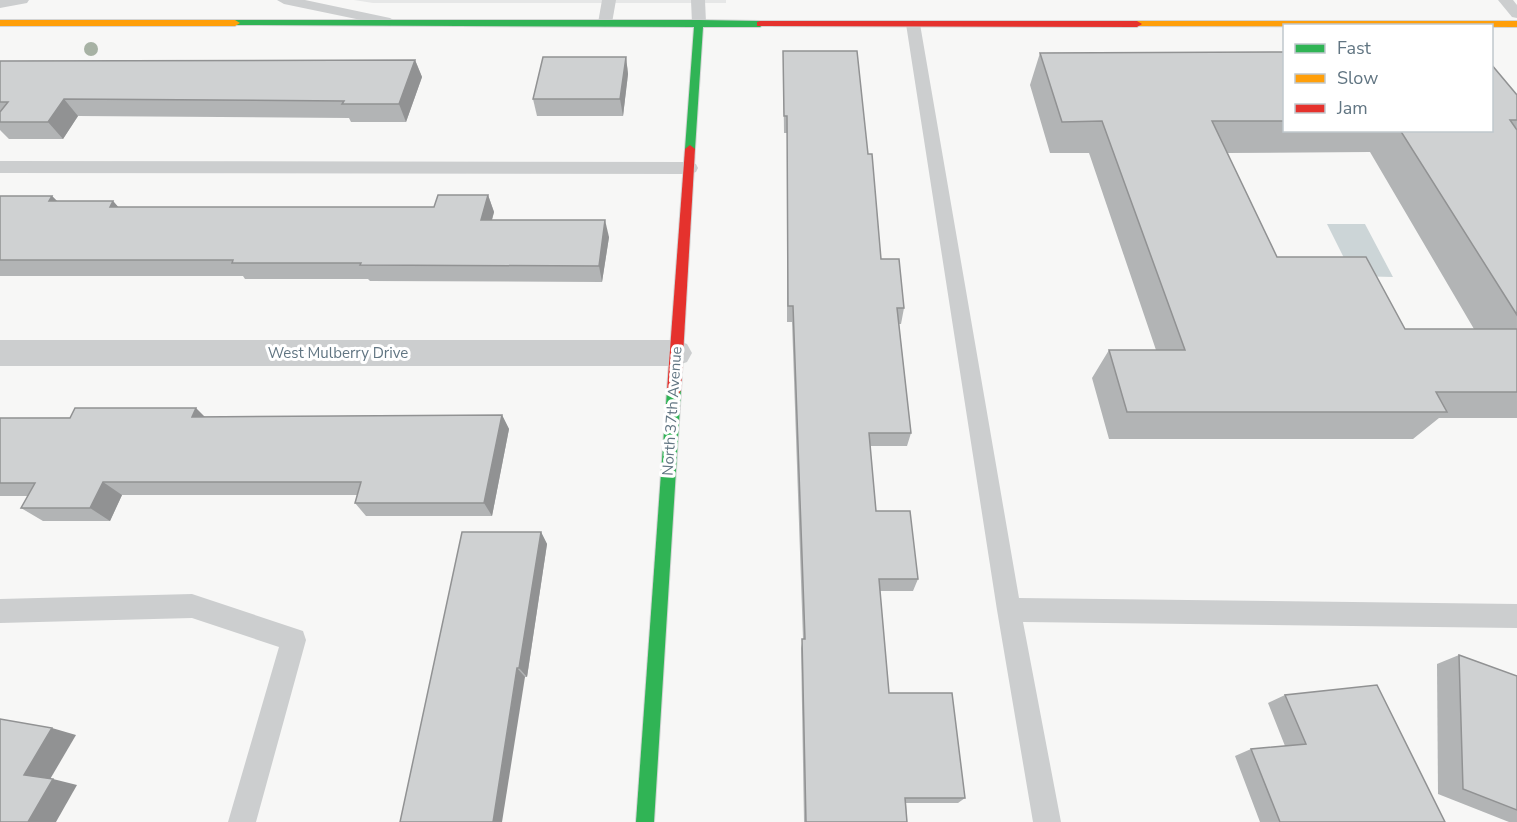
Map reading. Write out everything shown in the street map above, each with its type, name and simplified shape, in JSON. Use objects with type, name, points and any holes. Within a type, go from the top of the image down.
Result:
[{"type":"street","points":[[0,23],[1517,24]]},
{"type":"street","name":"North 37th Avenue","points":[[645,822],[699,23]]},
{"type":"street","name":"West Mulberry Drive","points":[[0,353],[676,353]]},
{"type":"lane","points":[[0,4],[22,0]]},
{"type":"lane","points":[[284,0],[396,23]]},
{"type":"lane","points":[[604,23],[609,0]]},
{"type":"lane","name":"North 37th Avenue","points":[[698,0],[699,23]]},
{"type":"lane","points":[[1506,0],[1517,14]]},
{"type":"lane","points":[[913,24],[1009,610],[1047,822]]},
{"type":"lane","points":[[0,167],[690,168]]},
{"type":"lane","points":[[0,611],[192,606],[294,640],[242,822]]},
{"type":"lane","points":[[1009,610],[1517,616]]},
{"type":"shaded area","points":[[354,0],[726,0],[726,3],[373,3]]},
{"type":"shaded area","points":[[1327,224],[1365,224],[1393,277],[1353,276]]},
{"type":"building","points":[[783,51],[857,51],[868,154],[872,154],[881,259],[899,259],[904,308],[897,308],[911,433],[869,433],[876,511],[910,511],[918,579],[879,579],[889,693],[952,693],[965,798],[905,798],[907,822],[806,822],[802,639],[805,639],[793,306],[788,306],[787,116],[784,116]]},
{"type":"building","points":[[1283,52],[1283,121],[1212,121],[1277,257],[1366,257],[1405,329],[1517,329],[1517,392],[1436,392],[1447,412],[1127,412],[1109,350],[1185,350],[1102,121],[1062,122],[1040,53]]},
{"type":"building","points":[[543,57],[626,57],[620,99],[533,99]]},
{"type":"building","points":[[415,60],[399,104],[342,104],[344,101],[64,99],[48,122],[0,122],[0,112],[8,102],[0,102],[0,61]]},
{"type":"building","points":[[1493,66],[1517,95],[1517,120],[1510,120],[1517,130],[1517,315],[1401,132],[1493,132]]},
{"type":"building","points":[[438,195],[488,195],[481,220],[605,220],[599,266],[232,263],[233,260],[0,260],[0,196],[52,196],[49,201],[113,201],[110,207],[434,207]]},
{"type":"building","points":[[75,408],[196,408],[192,417],[502,415],[484,503],[355,503],[361,482],[103,482],[90,508],[21,508],[35,483],[0,483],[0,418],[70,418]]},
{"type":"building","points":[[462,532],[541,532],[493,822],[400,822]]},
{"type":"building","points":[[1459,655],[1517,676],[1517,810],[1463,789]]},
{"type":"building","points":[[1377,685],[1445,822],[1280,822],[1251,749],[1306,744],[1285,695]]},
{"type":"building","points":[[0,719],[52,728],[24,775],[53,779],[28,822],[0,822]]},
{"type":"traffic: fast","points":[[235,23],[760,24]]},
{"type":"traffic: fast","points":[[690,149],[699,23]]},
{"type":"traffic: fast","points":[[645,822],[674,390]]},
{"type":"traffic: slow","points":[[0,23],[235,23]]},
{"type":"traffic: slow","points":[[1137,24],[1517,24]]},
{"type":"traffic: jam","points":[[760,24],[1137,24]]},
{"type":"traffic: jam","points":[[674,390],[690,149]]}]
